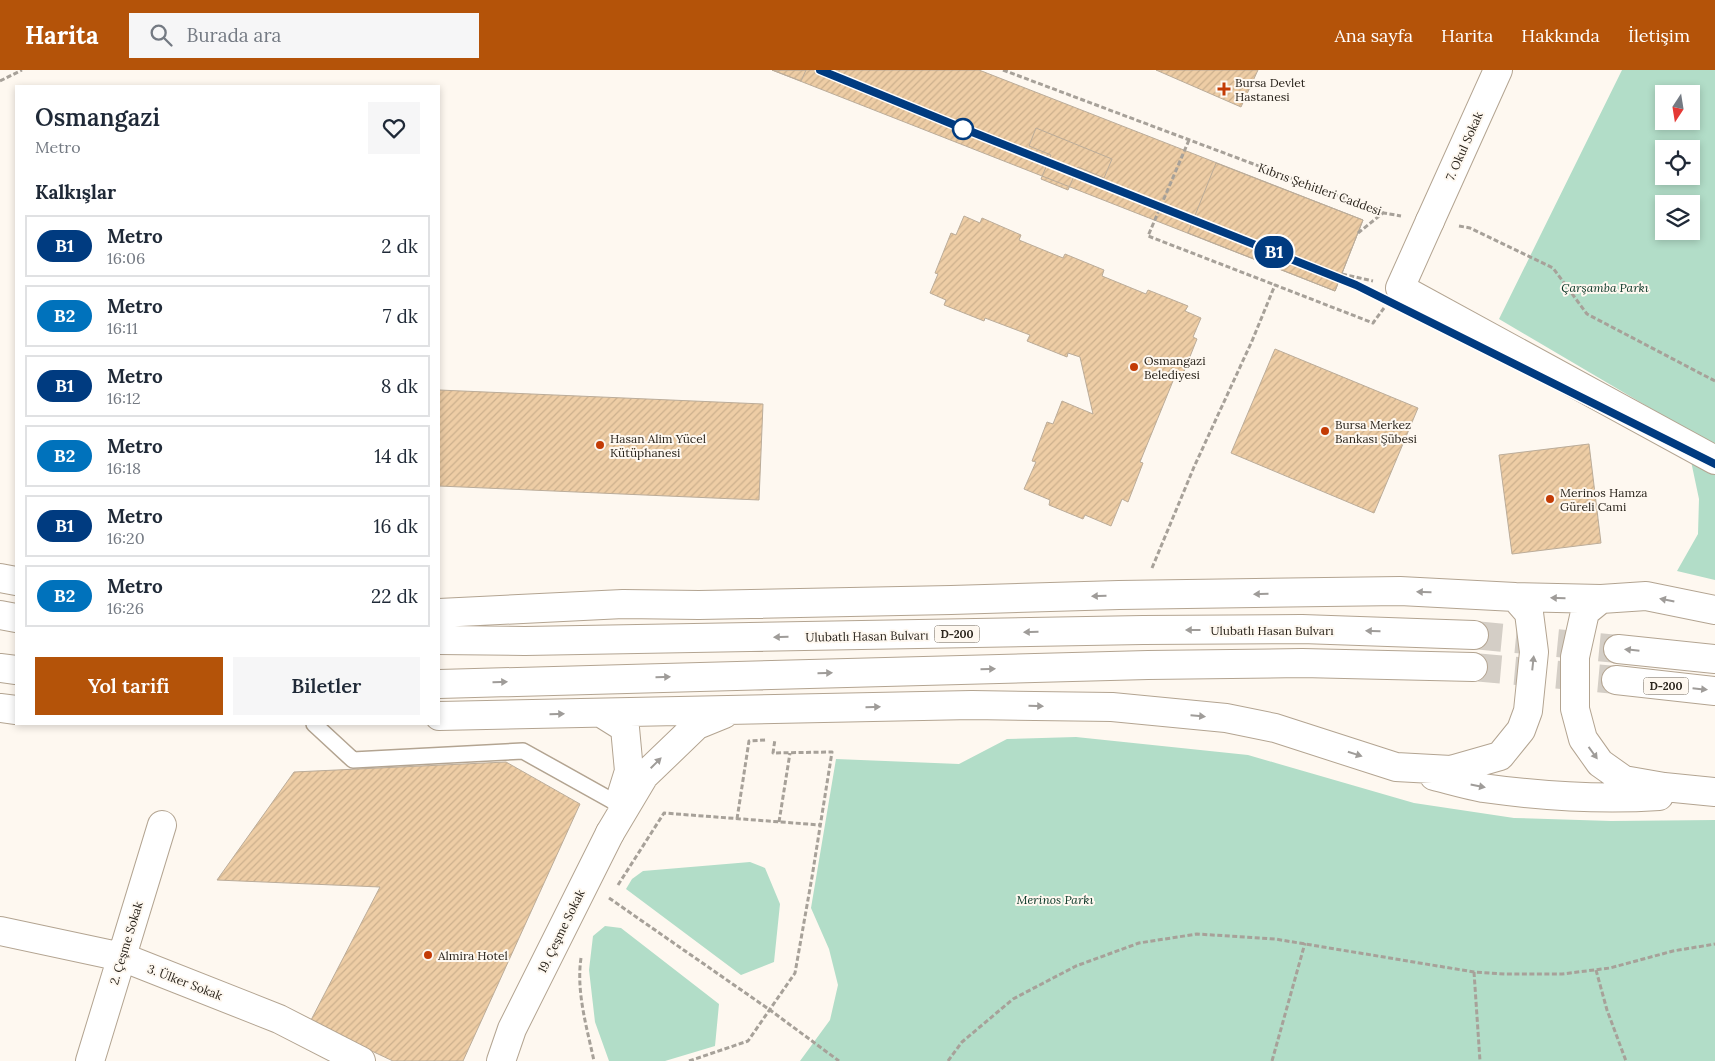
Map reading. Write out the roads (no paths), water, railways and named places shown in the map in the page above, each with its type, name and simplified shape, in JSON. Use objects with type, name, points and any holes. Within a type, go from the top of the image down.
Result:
[{"type":"main road","name":"7. Okul Sokak","points":[[1498,70],[1400,288],[1715,460]]},
{"type":"main road","points":[[0,578],[15,581]]},
{"type":"main road","points":[[440,613],[623,604],[709,605],[1400,591],[1602,599],[1646,596],[1715,610]]},
{"type":"main road","points":[[1396,767],[1451,770],[1500,756],[1521,730],[1528,711],[1534,652],[1528,613],[1515,597]]},
{"type":"main road","points":[[1602,599],[1585,612],[1575,657],[1575,709],[1583,739],[1600,763],[1624,780],[1664,787],[1715,792]]},
{"type":"main road","points":[[0,615],[15,618]]},
{"type":"main road","name":"Ulubatlı Hasan Bulvarı","points":[[440,640],[525,641],[1302,629],[1474,635]]},
{"type":"main road","points":[[1618,649],[1715,659]]},
{"type":"main road","points":[[443,684],[1302,663],[1473,667]]},
{"type":"main road","points":[[0,668],[15,670]]},
{"type":"main road","name":"D-200","points":[[1616,680],[1715,691]]},
{"type":"main road","points":[[440,716],[972,705],[1112,707],[1226,718],[1274,728],[1396,767],[1482,788],[1564,796],[1623,799],[1715,792]]},
{"type":"main road","points":[[0,708],[15,710]]},
{"type":"main road","points":[[610,832],[644,776],[673,747],[696,725],[737,709]]},
{"type":"main road","points":[[601,713],[625,728],[629,770],[610,832]]},
{"type":"main road","name":"2. Çeşme Sokak","points":[[90,1061],[162,825]]},
{"type":"main road","name":"19. Çeşme Sokak","points":[[501,1061],[512,1029],[610,832]]},
{"type":"main road","name":"3. Ülker Sokak","points":[[0,931],[122,957],[279,1019],[361,1061]]},
{"type":"main road","name":"19. Çeşme Sokak","points":[[489,1061],[512,1029]]},
{"type":"lane","points":[[315,725],[353,760],[523,751],[618,804]]},
{"type":"tunnel","points":[[1474,635],[1618,649]]},
{"type":"tunnel","points":[[1473,667],[1616,680]]},
{"type":"metro line","name":"B1","points":[[820,70],[1356,285],[1715,464]]},
{"type":"place","name":"Bursa Devlet Hastanesi","points":[[1224,89]]},
{"type":"place","name":"Osmangazi Belediyesi","points":[[1134,367]]},
{"type":"place","name":"Bursa Merkez Bankası Şübesi","points":[[1325,431]]},
{"type":"place","name":"Hasan Alim Yücel Kütüphanesi","points":[[600,445]]},
{"type":"place","name":"Merinos Hamza Güreli Cami","points":[[1550,499]]},
{"type":"place","name":"Almira Hotel","points":[[428,955]]},
{"type":"park label","name":"Çarşamba Parkı","points":[[1605,287]]},
{"type":"park label","name":"Merinos Parkı","points":[[1055,899]]}]
